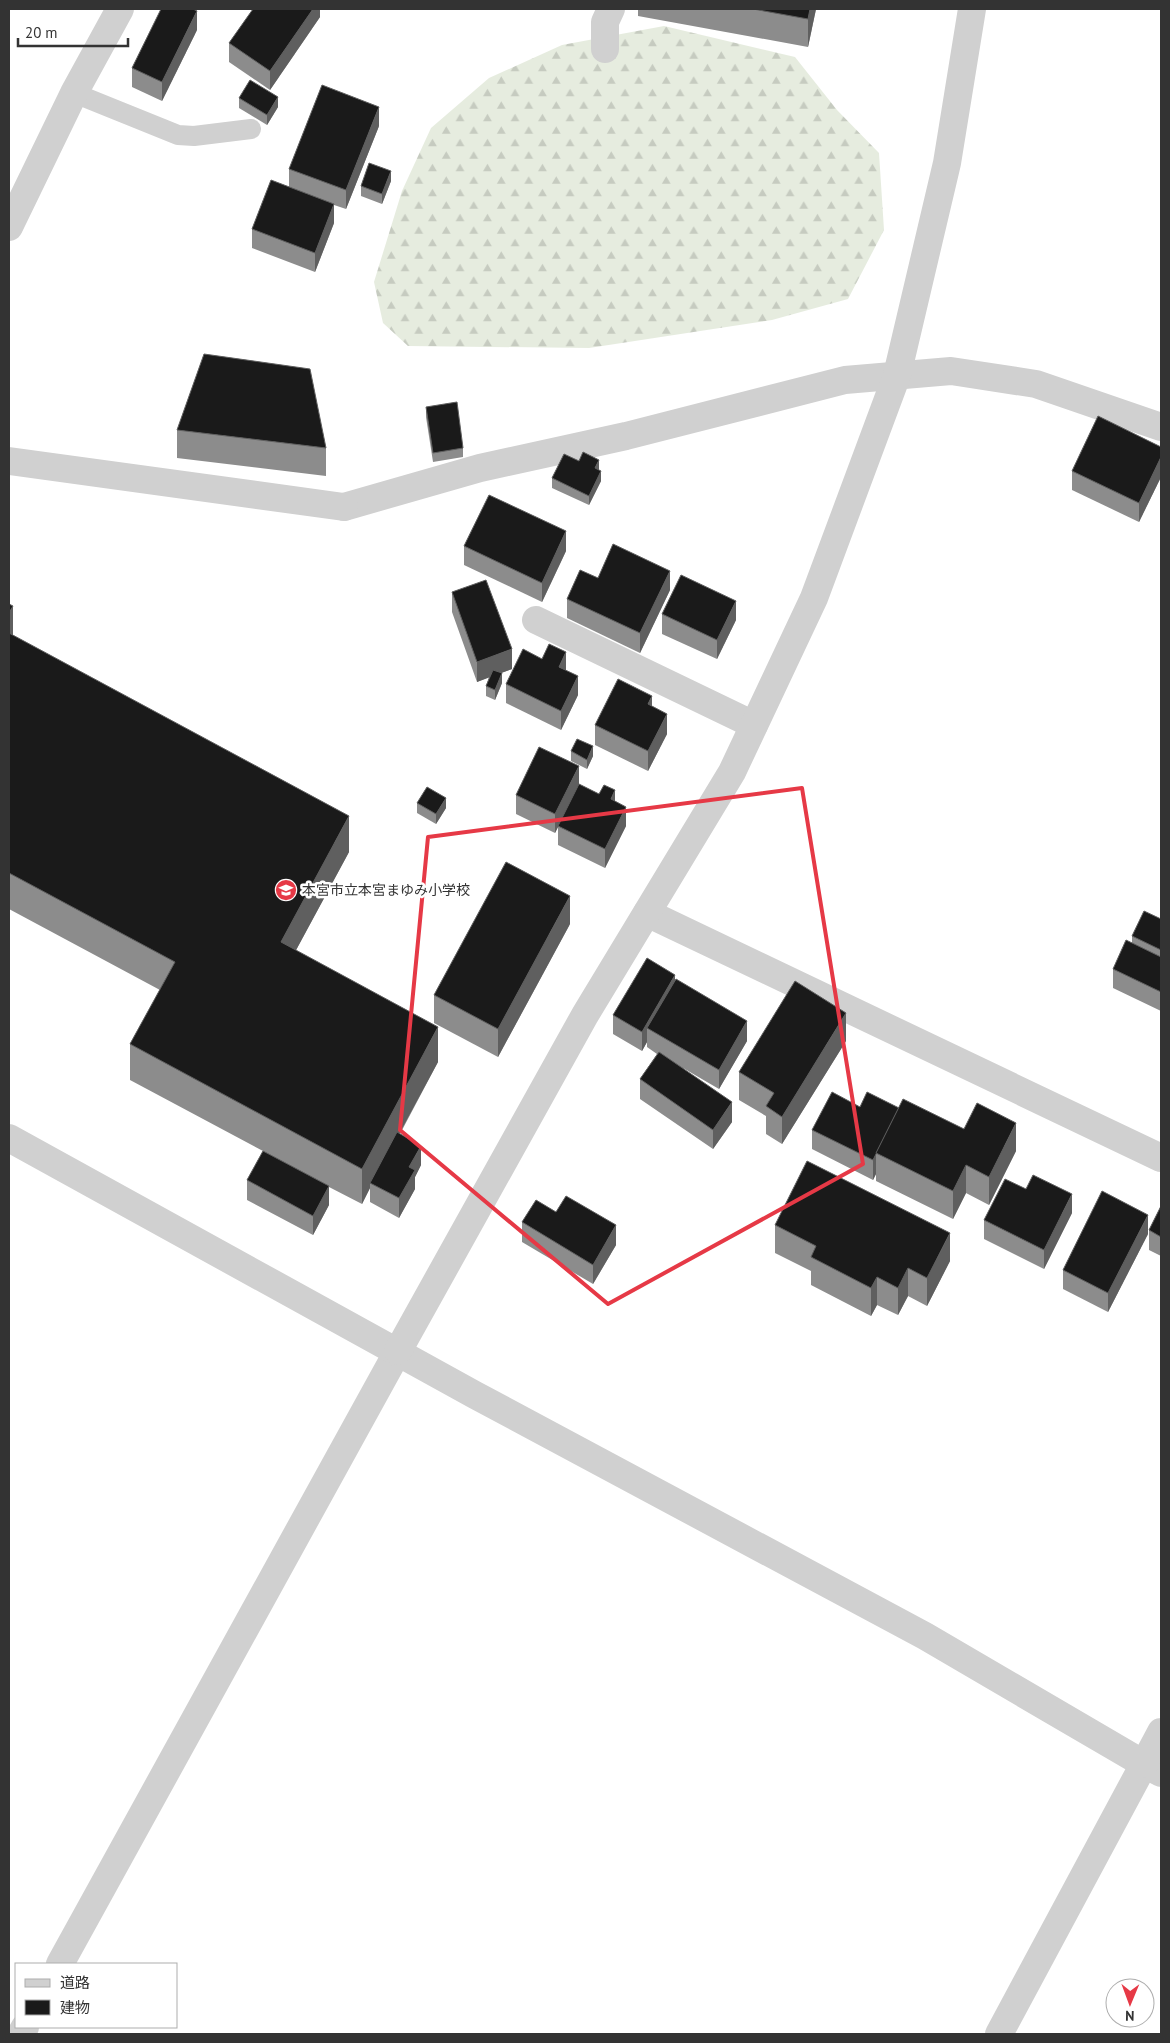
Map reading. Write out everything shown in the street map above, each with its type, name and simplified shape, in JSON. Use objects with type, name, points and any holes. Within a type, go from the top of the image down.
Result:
[{"type":"street","points":[[9,227],[74,93],[120,9]]},
{"type":"street","points":[[605,49],[605,22],[611,9]]},
{"type":"street","points":[[61,1963],[585,1015],[732,772],[814,598],[897,375],[947,163],[972,9]]},
{"type":"street","points":[[9,461],[344,507],[480,468],[626,436],[845,380],[951,371],[1036,384],[1161,427]]},
{"type":"street","points":[[536,620],[754,725]]},
{"type":"street","points":[[648,913],[1161,1158]]},
{"type":"street","points":[[9,1138],[475,1395],[925,1636],[1152,1768]]},
{"type":"street","points":[[999,2034],[1152,1768],[1161,1732]]},
{"type":"lane","points":[[74,93],[178,135],[194,136],[250,128]]},
{"type":"highlighted area","points":[[802,788],[863,1164],[608,1304],[400,1130],[428,837]]},
{"type":"green space","points":[[664,26],[795,57],[837,110],[879,153],[884,230],[848,299],[772,320],[589,348],[408,346],[383,323],[374,282],[402,191],[431,128],[489,78],[562,45]]},
{"type":"building","points":[[161,9],[193,9],[197,11],[162,82],[132,68]]},
{"type":"building","points":[[253,9],[313,9],[270,71],[229,43]]},
{"type":"building","points":[[753,9],[810,9],[808,19]]},
{"type":"building","points":[[250,80],[278,97],[267,115],[239,98]]},
{"type":"building","points":[[322,85],[379,107],[346,190],[289,169]]},
{"type":"building","points":[[369,163],[391,171],[382,194],[361,186]]},
{"type":"building","points":[[271,180],[334,204],[315,253],[252,229]]},
{"type":"building","points":[[204,354],[310,369],[326,448],[177,430]]},
{"type":"building","points":[[457,402],[463,448],[433,453],[426,407]]},
{"type":"building","points":[[1098,416],[1161,447],[1161,457],[1139,503],[1072,471]]},
{"type":"building","points":[[583,452],[599,460],[595,468],[601,471],[589,496],[552,478],[564,454],[579,461]]},
{"type":"building","points":[[489,495],[566,531],[542,583],[464,546]]},
{"type":"building","points":[[613,544],[670,571],[640,633],[567,599],[580,570],[598,578]]},
{"type":"building","points":[[681,575],[736,601],[717,640],[662,614]]},
{"type":"building","points":[[486,580],[512,649],[477,662],[452,592]]},
{"type":"building","points":[[9,604],[13,606],[9,613]]},
{"type":"building","points":[[9,633],[349,816],[281,942],[438,1027],[362,1169],[130,1044],[175,962],[9,873]]},
{"type":"building","points":[[549,644],[566,652],[559,667],[578,676],[561,711],[506,684],[523,649],[542,659]]},
{"type":"building","points":[[493,670],[502,673],[495,690],[486,686]]},
{"type":"building","points":[[618,679],[652,696],[648,704],[667,714],[648,751],[595,725]]},
{"type":"building","points":[[577,739],[593,746],[587,760],[571,751]]},
{"type":"building","points":[[539,747],[579,766],[555,814],[516,795]]},
{"type":"building","points":[[579,784],[599,794],[604,785],[615,790],[611,799],[626,807],[605,849],[558,826]]},
{"type":"building","points":[[427,787],[446,798],[436,814],[417,803]]},
{"type":"building","points":[[506,862],[570,896],[498,1029],[434,995]]},
{"type":"building","points":[[1144,911],[1161,919],[1161,950],[1132,936]]},
{"type":"building","points":[[1126,940],[1161,957],[1161,992],[1113,969]]},
{"type":"building","points":[[647,958],[675,975],[642,1032],[613,1015]]},
{"type":"building","points":[[676,979],[747,1021],[719,1070],[647,1028]]},
{"type":"building","points":[[795,981],[846,1013],[782,1117],[766,1106],[774,1093],[739,1072]]},
{"type":"building","points":[[659,1052],[732,1102],[713,1130],[640,1079]]},
{"type":"building","points":[[832,1092],[860,1107],[867,1092],[899,1108],[873,1160],[812,1130]]},
{"type":"building","points":[[903,1099],[964,1129],[977,1103],[1016,1123],[989,1177],[966,1165],[953,1191],[876,1153]]},
{"type":"building","points":[[397,1132],[421,1146],[409,1167],[415,1170],[399,1198],[370,1183]]},
{"type":"building","points":[[263,1151],[329,1186],[313,1216],[247,1180]]},
{"type":"building","points":[[807,1161],[950,1233],[927,1278],[908,1268],[898,1288],[877,1277],[871,1288],[811,1257],[816,1246],[775,1225]]},
{"type":"building","points":[[1033,1175],[1072,1194],[1044,1250],[984,1220],[1005,1179],[1026,1189]]},
{"type":"building","points":[[1102,1191],[1148,1215],[1108,1293],[1063,1270]]},
{"type":"building","points":[[566,1196],[616,1225],[593,1265],[522,1222],[536,1200],[556,1212]]},
{"type":"building","points":[[1161,1206],[1161,1237],[1149,1230]]},
{"type":"place","name":"本宮市立本宮まゆみ小学校","points":[[286,890]]}]
